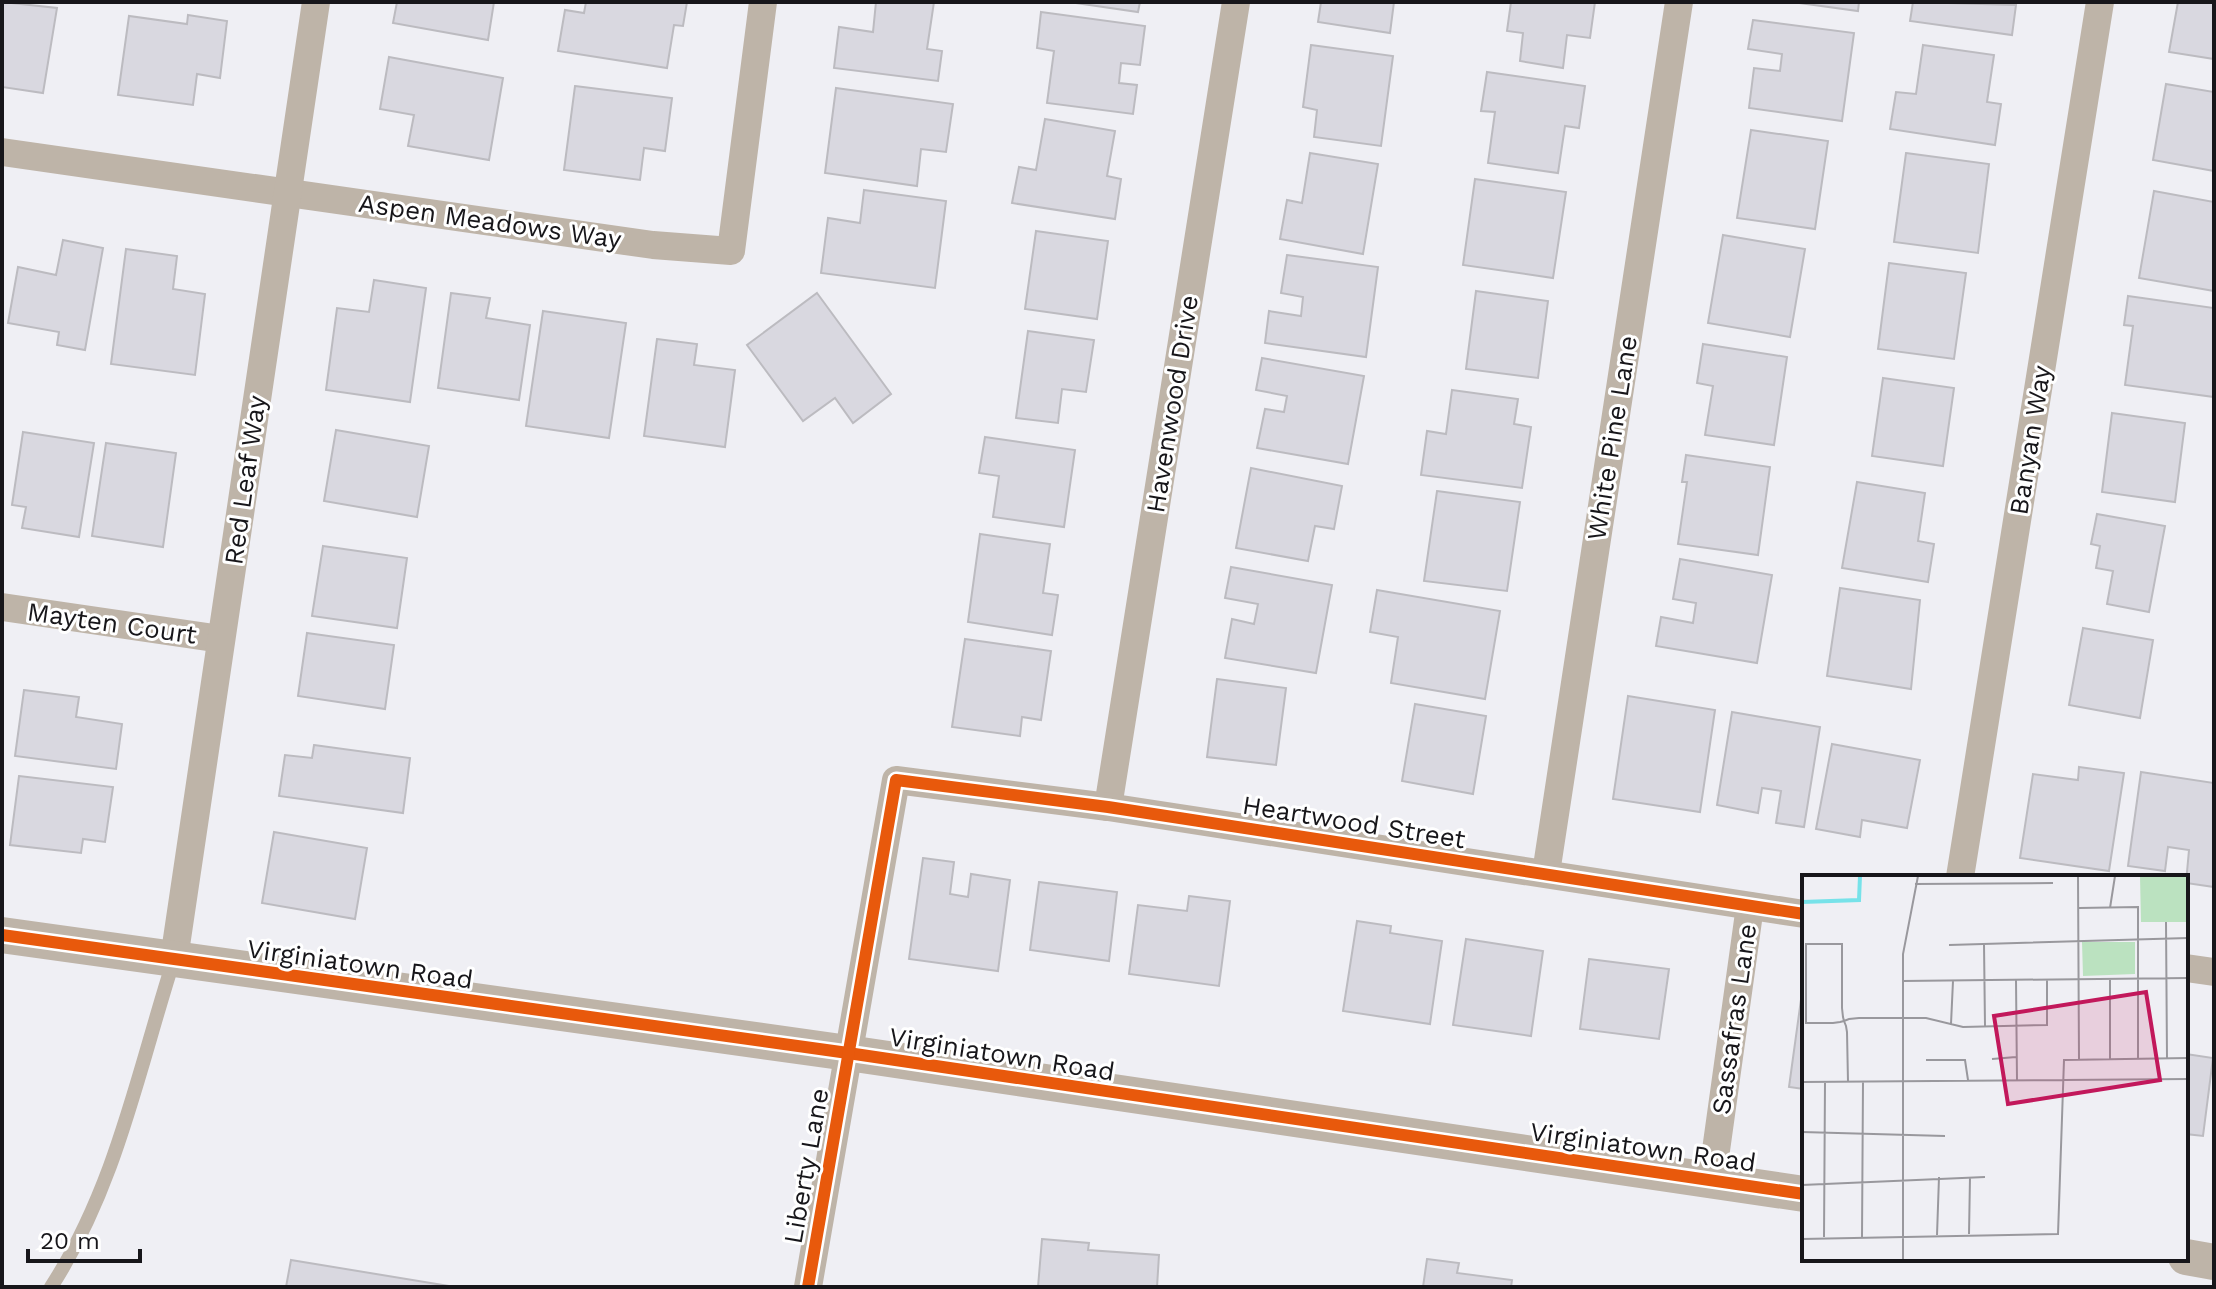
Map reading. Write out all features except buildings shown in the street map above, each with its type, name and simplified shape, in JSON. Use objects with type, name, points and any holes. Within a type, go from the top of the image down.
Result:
[{"type":"street","name":"Red Leaf Way","points":[[174,959],[316,2]]},
{"type":"street","name":"Aspen Meadows Way","points":[[2,152],[653,245],[731,251],[763,2]]},
{"type":"street","name":"Havenwood Drive","points":[[1108,807],[1236,2]]},
{"type":"street","name":"White Pine Lane","points":[[1546,873],[1679,2]]},
{"type":"street","name":"Banyan Way","points":[[1960,875],[2100,2]]},
{"type":"street","name":"Mayten Court","points":[[2,607],[221,639]]},
{"type":"street","name":"Heartwood Street","points":[[896,780],[1108,807],[1802,914]]},
{"type":"street","name":"Liberty Lane","points":[[808,1287],[896,780]]},
{"type":"street","name":"Sassafras Lane","points":[[1712,1179],[1750,906]]},
{"type":"street","name":"Virginiatown Road","points":[[2,935],[360,988],[848,1053],[1802,1194]]},
{"type":"street","points":[[2188,968],[2214,972]]},
{"type":"street","points":[[2188,1257],[2214,1262]]},
{"type":"lane","points":[[51,1287],[75,1250],[121,1142],[174,959]]},
{"type":"cycle path","points":[[808,1287],[896,780],[1108,807],[1802,914]]},
{"type":"cycle path","points":[[2,935],[848,1053],[1802,1194]]}]
